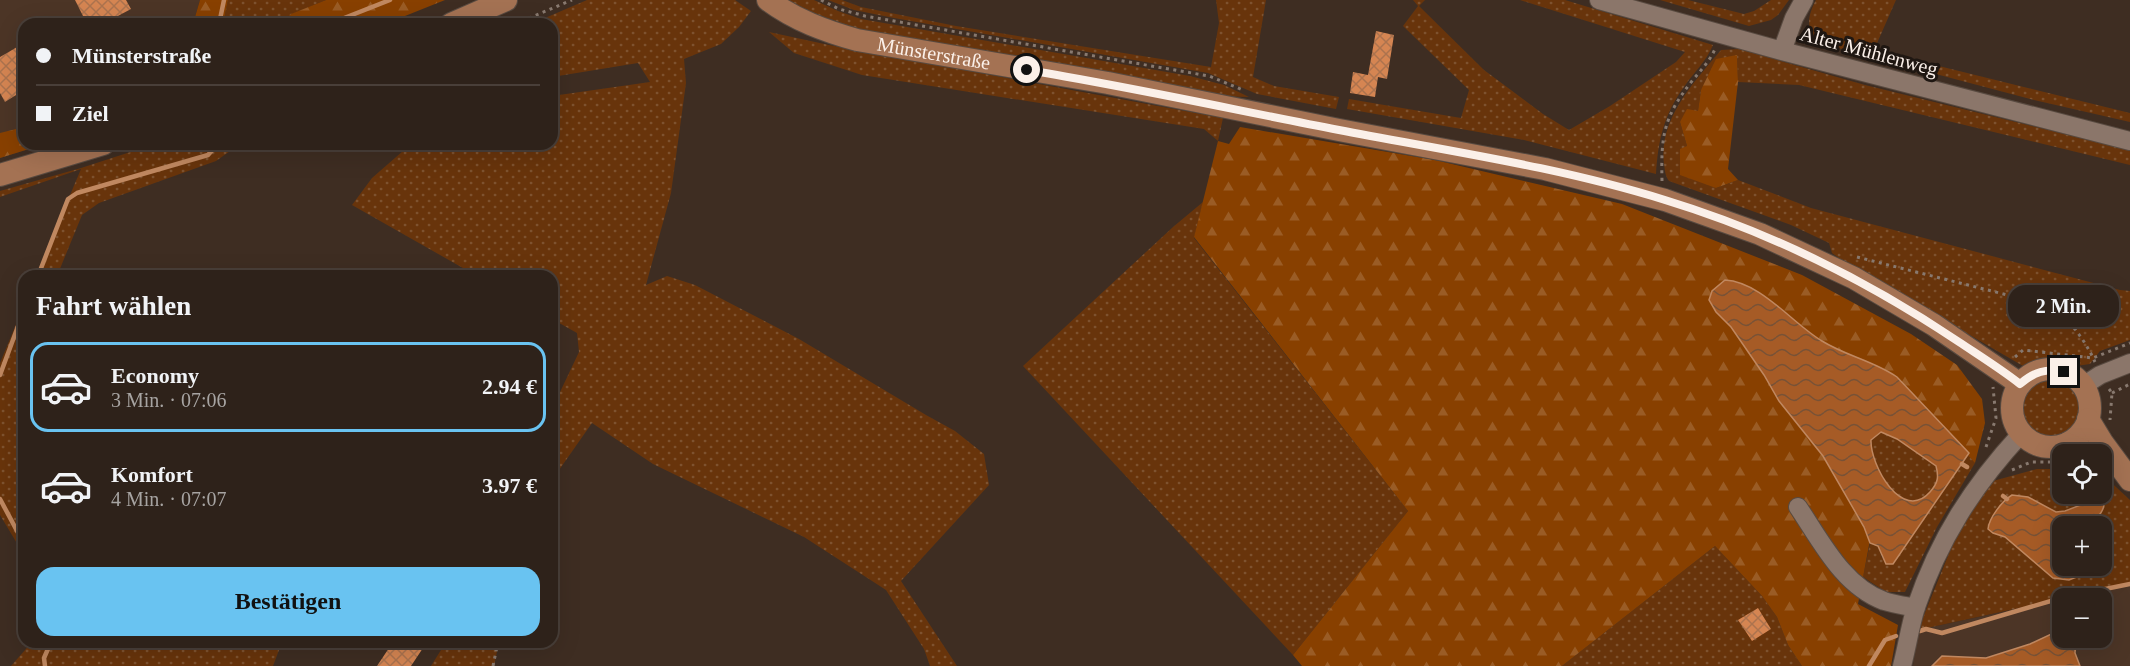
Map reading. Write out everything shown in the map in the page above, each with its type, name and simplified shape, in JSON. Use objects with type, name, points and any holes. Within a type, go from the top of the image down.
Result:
[{"type":"main road","points":[[465,18],[506,0]]},
{"type":"main road","name":"Münsterstraße","points":[[768,0],[800,20],[828,32],[857,40],[1108,83],[1545,169],[1665,200],[1760,234],[1854,278],[1934,325],[2012,378]]},
{"type":"main road","points":[[0,175],[83,150]]},
{"type":"main road","points":[[2052,447],[2031,442],[2021,434],[2014,422],[2012,378],[2052,369],[2069,374],[2083,386],[2090,407],[2088,419],[2084,429],[2071,444]]},
{"type":"main road","points":[[2088,419],[2127,477]]},
{"type":"main road","points":[[2112,467],[2127,477]]},
{"type":"street","name":"Alter Mühlenweg","points":[[1599,0],[1782,51],[2130,141]]},
{"type":"street","points":[[1782,51],[1794,18],[1804,0]]},
{"type":"street","points":[[2083,386],[2100,375],[2130,363]]},
{"type":"street","points":[[1902,666],[1916,608],[1938,552],[1969,496],[1993,464],[2021,434]]},
{"type":"street","points":[[1798,507],[1838,566],[1860,588],[1884,601],[1916,608]]},
{"type":"path","points":[[529,18],[572,0]]},
{"type":"path","points":[[821,0],[839,9],[865,16],[1209,76],[1252,94]]},
{"type":"path","points":[[1652,180],[1662,183],[1661,145],[1672,111],[1710,59],[1722,35]]},
{"type":"path","points":[[1852,256],[2055,307],[2072,324],[2093,358]]},
{"type":"path","points":[[2052,456],[2006,472],[1982,458],[1996,418],[1993,386],[2012,378],[2023,350],[2093,358],[2130,343]]},
{"type":"path","points":[[2112,393],[2130,384]]},
{"type":"path","points":[[494,666],[497,648]]},
{"type":"shaded area","points":[[0,0],[200,0],[195,18],[18,18],[18,150],[26,150],[0,158]]},
{"type":"shaded area","points":[[228,0],[326,0],[292,14],[288,18],[224,18]]},
{"type":"shaded area","points":[[587,0],[735,0],[751,11],[739,27],[721,44],[684,59],[686,83],[671,193],[646,285],[667,276],[695,285],[799,339],[955,431],[984,454],[989,485],[901,581],[957,666],[930,666],[924,649],[886,590],[804,537],[653,464],[592,423],[558,471],[558,396],[579,352],[577,333],[558,322],[558,270],[466,270],[352,205],[372,178],[404,150],[558,150],[558,95],[650,82],[638,63],[558,76],[558,18],[545,18]]},
{"type":"shaded area","points":[[788,0],[814,0],[861,19],[1190,76],[1224,85],[1249,97],[1212,96],[866,32],[800,8]]},
{"type":"shaded area","points":[[828,0],[842,0],[861,7],[956,26],[1211,67],[1219,23],[1216,0],[1266,0],[1253,77],[1274,86],[1339,97],[1336,109],[1257,94],[1208,73],[894,18],[854,10]]},
{"type":"shaded area","points":[[1413,0],[1425,0],[1419,6],[1484,70],[1543,114],[1569,130],[1676,62],[1685,52],[1520,0],[1565,0],[1713,45],[1671,107],[1660,139],[1656,174],[1524,140],[1347,109],[1349,99],[1461,118],[1469,90],[1403,26],[1418,6]]},
{"type":"shaded area","points":[[1660,0],[1688,0],[1744,14],[1754,11],[1771,0],[1789,0],[1778,15],[1771,20],[1749,26]]},
{"type":"shaded area","points":[[1816,0],[1896,0],[1874,50],[2130,113],[2130,122],[2034,100],[1830,46],[1816,38],[1810,28],[1810,15]]},
{"type":"shaded area","points":[[769,32],[1223,118],[1218,141],[1204,129],[862,75],[794,53]]},
{"type":"shaded area","points":[[1739,49],[1865,85],[2130,150],[2130,165],[1799,85],[1738,82],[1737,56],[1701,90],[1698,111],[1680,122],[1687,146],[1716,188],[1738,180],[1811,208],[2130,291],[2130,340],[2100,351],[2090,364],[2076,366],[2051,360],[2023,366],[1846,263],[1832,253],[1829,243],[1791,225],[1669,181],[1665,171],[1664,147],[1667,132],[1680,102],[1721,50]]},
{"type":"shaded area","points":[[136,150],[232,150],[216,161],[99,203],[82,215],[59,270],[39,270],[81,169],[0,197],[0,191]]},
{"type":"shaded area","points":[[1203,202],[1194,238],[1408,511],[1293,655],[1023,366]]},
{"type":"shaded area","points":[[18,320],[18,545],[0,515],[0,363]]},
{"type":"shaded area","points":[[2051,377],[2068,382],[2073,386],[2077,391],[2082,408],[2077,425],[2073,430],[2068,434],[2051,439],[2034,434],[2029,430],[2025,425],[2020,408],[2025,391],[2029,386],[2034,382]]},
{"type":"shaded area","points":[[1881,432],[1897,439],[1936,466],[1938,477],[1936,483],[1930,492],[1919,500],[1909,500],[1899,496],[1882,476],[1872,451],[1871,440]]},
{"type":"shaded area","points":[[1969,453],[1975,463],[1937,527],[1905,592],[1886,592],[1863,577],[1870,543],[1878,546],[1882,558],[1893,564]]},
{"type":"shaded area","points":[[2037,469],[2052,469],[2052,504],[2080,504],[2065,511],[2056,512],[2046,506],[2012,495],[2003,503],[1988,527],[2005,537],[2053,578],[2112,576],[2112,516],[2099,516],[2084,504],[2112,504],[2112,483],[2130,500],[2130,584],[2112,588],[2052,588],[2052,601],[1918,630],[1954,541],[1973,507],[1993,481]]},
{"type":"shaded area","points":[[1715,546],[1762,596],[1777,617],[1788,645],[1802,666],[1562,666]]},
{"type":"shaded area","points":[[2130,584],[2130,666],[1913,666],[1918,630],[2052,601],[2052,648],[2112,648],[2111,588]]},
{"type":"shaded area","points":[[27,648],[280,648],[273,666],[11,666]]},
{"type":"shaded area","points":[[442,648],[498,648],[494,666],[431,666]]},
{"type":"green space","points":[[200,0],[228,0],[224,18],[195,18]]},
{"type":"green space","points":[[326,0],[445,0],[400,18],[288,18],[291,14]]},
{"type":"green space","points":[[1737,55],[1738,82],[1728,169],[1738,180],[1716,188],[1680,175],[1680,149],[1687,146],[1680,122],[1687,109],[1698,111],[1701,90],[1716,59]]},
{"type":"green space","points":[[1240,127],[1435,160],[1622,204],[1802,275],[1911,334],[1957,365],[1982,399],[1985,423],[1975,463],[1897,377],[1845,354],[1817,338],[1761,294],[1716,312],[1731,327],[1779,401],[1823,456],[1864,527],[1870,540],[1858,604],[1898,625],[1891,666],[1802,666],[1788,645],[1777,617],[1762,596],[1715,546],[1562,666],[1302,666],[1293,655],[1408,511],[1194,237],[1218,141],[1229,144]]},
{"type":"green space","points":[[18,128],[18,150],[26,150],[0,158],[0,133]]},
{"type":"water","points":[[1725,280],[1738,282],[1751,288],[1764,295],[1822,341],[1897,377],[1969,453],[1893,564],[1886,564],[1878,546],[1870,543],[1864,527],[1823,456],[1779,401],[1731,327],[1716,312],[1709,300],[1712,291]],"holes":[[[1881,432],[1897,439],[1936,466],[1938,477],[1936,483],[1930,492],[1919,500],[1909,500],[1899,496],[1882,476],[1876,463],[1871,440]]]},
{"type":"water","points":[[2012,495],[2028,497],[2056,512],[2083,504],[2104,504],[2098,516],[2052,516],[2052,576],[2077,577],[2069,580],[2053,578],[2005,537],[1988,529],[1991,520],[2004,501]]},
{"type":"water","points":[[2052,634],[2052,648],[2075,648],[2080,666],[1932,666],[1942,656],[1986,658],[2030,644]]},
{"type":"building","points":[[75,0],[126,0],[131,9],[117,18],[84,18]]},
{"type":"building","points":[[1376,31],[1394,35],[1387,79],[1378,77],[1375,97],[1350,93],[1353,72],[1368,75]]},
{"type":"building","points":[[18,46],[18,94],[5,102],[0,93],[0,57]]},
{"type":"building","points":[[1758,608],[1771,629],[1752,641],[1738,620]]},
{"type":"building","points":[[389,648],[423,648],[411,666],[377,666]]},
{"type":"waterway","points":[[220,18],[224,0]]},
{"type":"waterway","points":[[344,18],[390,0]]},
{"type":"waterway","points":[[40,270],[68,199],[77,193],[208,155],[212,150]]},
{"type":"waterway","points":[[0,375],[18,326]]},
{"type":"waterway","points":[[1962,464],[1967,467]]},
{"type":"waterway","points":[[2003,496],[2007,499]]},
{"type":"waterway","points":[[0,499],[18,533]]},
{"type":"waterway","points":[[1920,631],[1926,629],[1942,633],[2061,598],[2130,584]]},
{"type":"waterway","points":[[1869,666],[1885,640],[1896,636]]},
{"type":"waterway","points":[[45,666],[44,658],[48,648]]},
{"type":"route","points":[[1027,70],[1108,83],[1545,169],[1665,200],[1760,234],[1854,278],[1934,325],[2020,384],[2029,376],[2040,371],[2052,369],[2064,372]]}]
